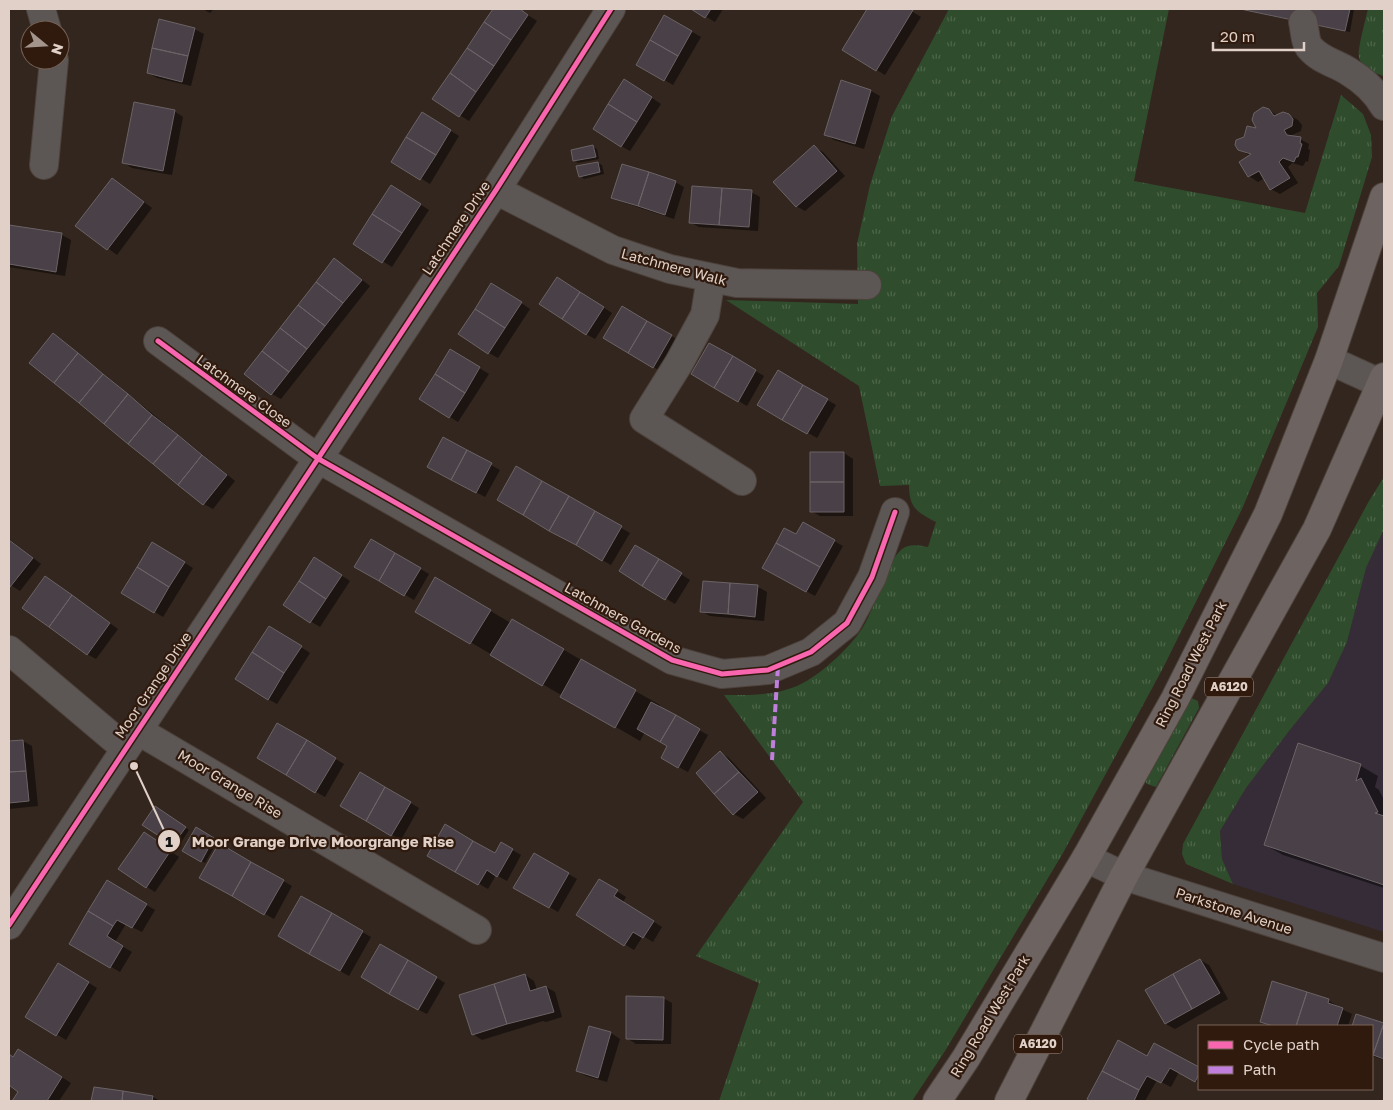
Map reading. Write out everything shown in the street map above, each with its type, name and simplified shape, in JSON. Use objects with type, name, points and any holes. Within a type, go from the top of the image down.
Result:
[{"type":"highway","name":"Ring Road West Park","points":[[937,1101],[966,1058],[1086,858],[1175,699],[1268,514],[1329,360],[1384,197]]},
{"type":"highway","name":"A6120","points":[[1008,1101],[1124,876],[1317,529],[1384,382]]},
{"type":"street","name":"Latchmere Drive","points":[[317,458],[496,190],[611,9]]},
{"type":"street","points":[[1303,22],[1309,47],[1321,58],[1348,71],[1363,82],[1380,99],[1384,106]]},
{"type":"street","points":[[44,165],[53,70]]},
{"type":"street","name":"Latchmere Walk","points":[[496,190],[613,250],[670,269],[737,283],[867,285]]},
{"type":"street","points":[[711,278],[705,315],[679,363],[644,419],[742,481]]},
{"type":"street","name":"Latchmere Close","points":[[158,341],[317,458]]},
{"type":"street","points":[[1329,360],[1384,382]]},
{"type":"street","name":"Latchmere Gardens","points":[[317,458],[672,660],[722,674],[768,670],[811,652],[847,623],[872,577],[895,512]]},
{"type":"street","name":"Moor Grange Drive","points":[[9,924],[317,458]]},
{"type":"street","name":"Moor Grange Rise","points":[[9,650],[131,739],[477,930]]},
{"type":"street","name":"Parkstone Avenue","points":[[1086,858],[1124,876],[1384,958]]},
{"type":"shaded area","points":[[1384,529],[1384,932],[1233,884],[1222,859],[1220,831],[1246,788],[1328,683],[1347,642],[1366,568]]},
{"type":"green space","points":[[949,9],[1169,9],[1134,181],[1305,213],[1341,95],[1363,114],[1371,135],[1372,157],[1339,266],[1317,293],[1318,327],[1242,509],[1163,668],[1063,853],[945,1051],[912,1101],[719,1101],[759,983],[696,956],[803,802],[724,695],[762,694],[790,689],[807,681],[824,669],[847,647],[865,624],[888,568],[900,551],[903,548],[917,545],[928,547],[936,522],[915,508],[909,493],[909,485],[880,486],[859,386],[726,300],[858,304],[857,244],[870,185],[892,116]]},
{"type":"green space","points":[[1368,9],[1384,9],[1384,76],[1372,72],[1365,67],[1359,57],[1360,41]]},
{"type":"green space","points":[[1384,477],[1384,529],[1366,568],[1347,642],[1328,683],[1246,788],[1220,831],[1222,859],[1233,884],[1186,864],[1182,854],[1183,844],[1369,501]]},
{"type":"green space","points":[[1189,697],[1198,701],[1199,708],[1156,787],[1147,784],[1145,781]]},
{"type":"building","points":[[493,9],[520,9],[528,15],[511,40],[484,22]]},
{"type":"building","points":[[691,9],[711,9],[705,18]]},
{"type":"building","points":[[867,9],[913,10],[876,71],[842,50]]},
{"type":"building","points":[[1240,9],[1350,9],[1345,31]]},
{"type":"building","points":[[664,15],[692,31],[678,56],[650,40]]},
{"type":"building","points":[[159,19],[195,28],[188,56],[152,48]]},
{"type":"building","points":[[484,22],[511,40],[494,66],[467,48]]},
{"type":"building","points":[[650,40],[678,56],[664,81],[636,65]]},
{"type":"building","points":[[152,48],[188,56],[182,82],[147,73]]},
{"type":"building","points":[[467,48],[494,66],[476,92],[450,73]]},
{"type":"building","points":[[450,73],[476,92],[459,117],[432,99]]},
{"type":"building","points":[[624,79],[652,97],[637,122],[608,104]]},
{"type":"building","points":[[841,80],[871,90],[855,144],[824,135]]},
{"type":"building","points":[[134,102],[175,110],[163,171],[122,163]]},
{"type":"building","points":[[608,104],[637,122],[621,147],[593,129]]},
{"type":"building","points":[[1263,107],[1269,109],[1274,116],[1283,112],[1289,114],[1293,119],[1292,126],[1284,130],[1287,135],[1301,137],[1300,143],[1302,144],[1298,157],[1296,157],[1294,162],[1283,158],[1279,162],[1290,178],[1270,190],[1259,171],[1248,177],[1239,162],[1251,154],[1238,150],[1235,145],[1236,140],[1244,137],[1247,126],[1256,128],[1252,120],[1254,113]]},
{"type":"building","points":[[422,112],[451,130],[436,155],[406,137]]},
{"type":"building","points":[[406,137],[436,155],[420,180],[391,162]]},
{"type":"building","points":[[593,145],[596,157],[573,161],[571,150]]},
{"type":"building","points":[[814,145],[837,171],[796,207],[773,182]]},
{"type":"building","points":[[598,162],[600,172],[579,177],[576,166]]},
{"type":"building","points":[[622,164],[649,172],[638,206],[611,198]]},
{"type":"building","points":[[649,172],[676,181],[665,215],[638,206]]},
{"type":"building","points":[[112,178],[144,202],[107,250],[75,226]]},
{"type":"building","points":[[391,185],[421,204],[402,233],[372,214]]},
{"type":"building","points":[[692,186],[722,188],[719,225],[689,223]]},
{"type":"building","points":[[722,188],[752,190],[749,227],[719,225]]},
{"type":"building","points":[[372,214],[402,233],[382,263],[353,244]]},
{"type":"building","points":[[9,225],[62,233],[56,272],[9,264]]},
{"type":"building","points":[[334,258],[362,280],[343,303],[316,282]]},
{"type":"building","points":[[557,277],[580,292],[562,319],[539,304]]},
{"type":"building","points":[[316,282],[343,303],[325,326],[298,305]]},
{"type":"building","points":[[491,283],[522,302],[505,328],[475,309]]},
{"type":"building","points":[[580,292],[604,307],[586,335],[562,319]]},
{"type":"building","points":[[298,305],[325,326],[307,349],[280,328]]},
{"type":"building","points":[[622,306],[647,321],[628,353],[603,338]]},
{"type":"building","points":[[475,309],[505,328],[488,354],[458,334]]},
{"type":"building","points":[[647,321],[672,335],[653,368],[628,353]]},
{"type":"building","points":[[280,328],[307,349],[289,372],[262,351]]},
{"type":"building","points":[[53,333],[78,353],[54,383],[29,363]]},
{"type":"building","points":[[709,343],[733,356],[714,388],[691,374]]},
{"type":"building","points":[[450,349],[480,367],[465,393],[435,374]]},
{"type":"building","points":[[262,351],[289,372],[271,395],[244,374]]},
{"type":"building","points":[[78,353],[103,374],[79,403],[54,383]]},
{"type":"building","points":[[733,356],[756,370],[738,402],[714,388]]},
{"type":"building","points":[[778,370],[803,385],[782,420],[757,405]]},
{"type":"building","points":[[103,374],[128,394],[104,424],[79,403]]},
{"type":"building","points":[[435,374],[465,393],[449,418],[419,399]]},
{"type":"building","points":[[803,385],[828,399],[807,434],[782,420]]},
{"type":"building","points":[[128,394],[152,415],[128,444],[104,424]]},
{"type":"building","points":[[152,415],[178,435],[153,464],[128,444]]},
{"type":"building","points":[[178,435],[202,455],[178,485],[153,464]]},
{"type":"building","points":[[443,437],[467,450],[451,480],[427,467]]},
{"type":"building","points":[[467,450],[492,463],[476,493],[451,480]]},
{"type":"building","points":[[810,452],[844,452],[844,482],[810,482]]},
{"type":"building","points":[[202,455],[227,475],[203,505],[178,485]]},
{"type":"building","points":[[516,466],[542,481],[523,515],[497,500]]},
{"type":"building","points":[[542,481],[569,496],[549,531],[523,515]]},
{"type":"building","points":[[810,482],[844,482],[844,512],[810,512]]},
{"type":"building","points":[[569,496],[595,511],[576,545],[549,531]]},
{"type":"building","points":[[595,511],[622,526],[602,561],[576,545]]},
{"type":"building","points":[[803,522],[835,540],[820,567],[776,543],[784,528],[796,534]]},
{"type":"building","points":[[371,539],[395,553],[379,581],[354,567]]},
{"type":"building","points":[[9,540],[33,558],[10,587],[9,586]]},
{"type":"building","points":[[152,542],[185,562],[169,587],[137,567]]},
{"type":"building","points":[[776,543],[820,567],[806,592],[762,568]]},
{"type":"building","points":[[635,545],[659,559],[642,586],[619,571]]},
{"type":"building","points":[[395,553],[421,568],[404,596],[379,581]]},
{"type":"building","points":[[314,557],[342,575],[326,599],[299,581]]},
{"type":"building","points":[[659,559],[682,573],[665,600],[642,586]]},
{"type":"building","points":[[137,567],[169,587],[154,613],[121,593]]},
{"type":"building","points":[[45,576],[72,595],[49,627],[22,608]]},
{"type":"building","points":[[435,577],[491,610],[470,644],[415,612]]},
{"type":"building","points":[[299,581],[326,599],[310,623],[283,605]]},
{"type":"building","points":[[703,581],[730,583],[728,614],[700,612]]},
{"type":"building","points":[[730,583],[758,585],[755,617],[728,614]]},
{"type":"building","points":[[72,595],[110,623],[87,655],[49,627]]},
{"type":"building","points":[[512,619],[564,649],[542,686],[490,655]]},
{"type":"building","points":[[269,626],[302,646],[284,673],[252,652]]},
{"type":"building","points":[[252,652],[284,673],[268,700],[235,679]]},
{"type":"building","points":[[581,659],[636,690],[615,728],[560,697]]},
{"type":"building","points":[[651,702],[676,715],[660,742],[637,729]]},
{"type":"building","points":[[676,715],[700,729],[678,768],[661,758],[667,746],[660,742]]},
{"type":"building","points":[[277,723],[307,740],[286,775],[257,758]]},
{"type":"building","points":[[23,740],[26,771],[9,772],[9,741]]},
{"type":"building","points":[[307,740],[336,758],[315,793],[286,775]]},
{"type":"building","points":[[1298,743],[1361,764],[1356,781],[1361,778],[1378,812],[1375,813],[1384,816],[1384,885],[1264,845]]},
{"type":"building","points":[[720,751],[739,772],[714,794],[696,773]]},
{"type":"building","points":[[26,771],[29,801],[9,803],[9,772]]},
{"type":"building","points":[[360,772],[385,787],[366,821],[340,806]]},
{"type":"building","points":[[739,772],[758,792],[733,815],[714,794]]},
{"type":"building","points":[[385,787],[411,802],[391,836],[366,821]]},
{"type":"building","points":[[155,806],[186,827],[173,845],[142,825]]},
{"type":"building","points":[[445,824],[473,841],[455,872],[427,856]]},
{"type":"building","points":[[196,827],[214,838],[201,862],[182,851]]},
{"type":"building","points":[[144,832],[171,850],[146,888],[118,869]]},
{"type":"building","points":[[473,841],[495,853],[501,842],[513,849],[497,877],[487,870],[478,885],[455,872]]},
{"type":"building","points":[[219,843],[251,862],[232,896],[199,878]]},
{"type":"building","points":[[534,853],[569,873],[549,908],[513,888]]},
{"type":"building","points":[[251,862],[284,880],[264,915],[232,896]]},
{"type":"building","points":[[599,879],[618,890],[614,896],[654,921],[643,938],[633,932],[624,946],[576,915]]},
{"type":"building","points":[[107,880],[147,904],[132,928],[117,920],[113,926],[88,911]]},
{"type":"building","points":[[301,896],[332,913],[309,954],[278,936]]},
{"type":"building","points":[[88,911],[113,926],[107,936],[123,946],[110,968],[69,944]]},
{"type":"building","points":[[332,913],[363,931],[340,971],[309,954]]},
{"type":"building","points":[[380,944],[408,960],[389,994],[361,977]]},
{"type":"building","points":[[1200,959],[1220,993],[1192,1009],[1173,974]]},
{"type":"building","points":[[408,960],[437,977],[418,1010],[389,994]]},
{"type":"building","points":[[58,963],[89,982],[56,1036],[25,1017]]},
{"type":"building","points":[[525,974],[530,991],[546,986],[554,1012],[507,1024],[494,984]]},
{"type":"building","points":[[1173,974],[1192,1009],[1165,1024],[1145,990]]},
{"type":"building","points":[[1272,981],[1307,992],[1296,1025],[1270,1025],[1260,1022]]},
{"type":"building","points":[[494,984],[507,1024],[472,1035],[459,995]]},
{"type":"building","points":[[1307,992],[1329,999],[1328,1003],[1343,1008],[1337,1025],[1296,1025]]},
{"type":"building","points":[[626,996],[664,997],[663,1040],[626,1039]]},
{"type":"building","points":[[1356,1014],[1384,1023],[1373,1055],[1373,1025],[1352,1025]]},
{"type":"building","points":[[1384,1023],[1384,1059],[1373,1055]]},
{"type":"building","points":[[589,1026],[611,1032],[598,1078],[576,1071]]},
{"type":"building","points":[[1118,1040],[1147,1056],[1154,1043],[1198,1066],[1198,1076],[1195,1082],[1170,1068],[1161,1083],[1147,1076],[1139,1090],[1102,1071]]},
{"type":"building","points":[[18,1049],[62,1077],[47,1101],[12,1101],[18,1092],[9,1085],[9,1054],[13,1057]]},
{"type":"building","points":[[1102,1071],[1139,1090],[1134,1101],[1090,1101],[1087,1099]]},
{"type":"building","points":[[94,1087],[123,1091],[122,1101],[91,1101]]},
{"type":"building","points":[[123,1091],[153,1096],[152,1101],[122,1101]]},
{"type":"marked path","points":[[772,760],[778,666]]},
{"type":"cycle path","points":[[9,925],[496,190],[611,9]]},
{"type":"cycle path","points":[[158,341],[317,458],[672,660],[722,674],[768,670],[811,652],[847,623],[872,577],[895,512]]},
{"type":"place","name":"Moor Grange Drive Moorgrange Rise","points":[[134,766]]}]
